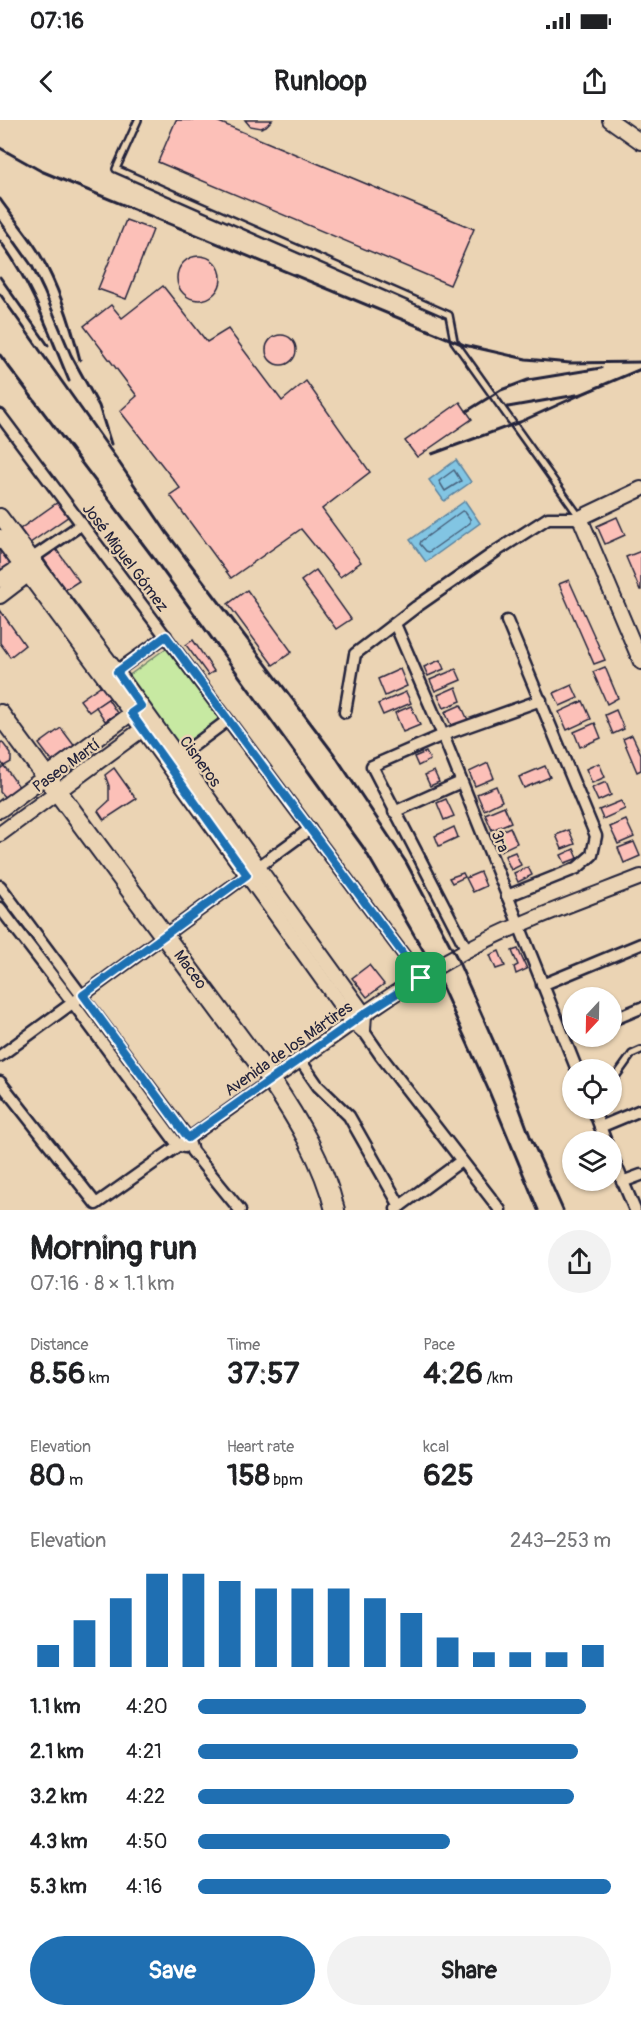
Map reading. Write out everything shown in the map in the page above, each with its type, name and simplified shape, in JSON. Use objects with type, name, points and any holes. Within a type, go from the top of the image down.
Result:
[{"type":"highway","name":"Maceo","points":[[0,714],[271,1080],[297,1119],[318,1159],[336,1210]]},
{"type":"street","points":[[610,120],[641,142]]},
{"type":"street","name":"José Miguel Gómez","points":[[0,415],[421,978]]},
{"type":"street","points":[[345,712],[355,654],[416,606],[548,518],[580,518],[641,489]]},
{"type":"street","name":"Cisneros","points":[[0,516],[29,567]]},
{"type":"street","points":[[580,518],[641,662]]},
{"type":"street","points":[[0,596],[29,567],[82,524]]},
{"type":"street","name":"Cisneros","points":[[0,537],[29,567],[111,675],[461,1161],[500,1210]]},
{"type":"street","points":[[0,580],[29,567]]},
{"type":"street","points":[[507,621],[596,836],[592,855],[577,868],[507,896]]},
{"type":"street","name":"3ra","points":[[395,624],[443,735],[542,985],[562,1023]]},
{"type":"street","points":[[111,675],[166,636]]},
{"type":"street","points":[[467,950],[372,766],[443,735],[541,700]]},
{"type":"street","name":"Paseo Martí","points":[[0,834],[52,783],[136,709]]},
{"type":"street","points":[[173,761],[228,720]]},
{"type":"street","name":"Paseo Martí","points":[[0,810],[52,783],[147,726]]},
{"type":"street","points":[[394,812],[461,782]]},
{"type":"street","points":[[0,1056],[310,830]]},
{"type":"street","name":"Avenida de los Mártires","points":[[0,1082],[96,1204],[300,1060],[360,1022],[421,978],[467,950],[519,925],[641,877]]},
{"type":"street","points":[[0,886],[188,1138],[192,1151],[240,1210]]},
{"type":"street","points":[[0,908],[178,1145],[192,1151]]},
{"type":"street","points":[[542,985],[641,944]]},
{"type":"street","points":[[622,1016],[641,1008]]},
{"type":"street","points":[[300,1060],[318,1086],[349,1116],[397,1208],[461,1161]]},
{"type":"street","points":[[600,1127],[641,1110]]},
{"type":"street","points":[[597,1119],[602,1131]]},
{"type":"street","points":[[635,1210],[622,1182],[641,1175]]},
{"type":"lane","points":[[138,120],[116,169],[449,315],[454,341],[580,518]]},
{"type":"lane","points":[[622,1068],[632,1054],[641,1050]]},
{"type":"green space","points":[[169,646],[224,719],[180,749],[127,677]]},
{"type":"water","points":[[456,460],[471,482],[444,501],[429,480]]},
{"type":"water","points":[[465,501],[480,523],[426,562],[410,540]]},
{"type":"building","points":[[176,120],[214,120],[474,229],[450,285],[158,162]]},
{"type":"building","points":[[245,120],[272,120],[261,128],[250,126]]},
{"type":"building","points":[[126,220],[153,230],[126,299],[98,289]]},
{"type":"building","points":[[199,256],[214,263],[221,278],[214,293],[199,300],[184,293],[177,278],[184,263]]},
{"type":"building","points":[[163,286],[207,342],[228,329],[282,401],[306,381],[370,472],[322,509],[361,562],[340,577],[301,529],[231,578],[170,495],[180,488],[120,411],[137,396],[84,326],[111,305],[122,318]]},
{"type":"building","points":[[281,335],[292,339],[296,350],[292,361],[281,365],[270,361],[266,350],[270,339]]},
{"type":"building","points":[[460,402],[472,419],[417,457],[405,441]]},
{"type":"building","points":[[58,502],[69,516],[30,543],[20,529]]},
{"type":"building","points":[[617,517],[625,535],[605,544],[597,526]]},
{"type":"building","points":[[0,545],[15,565],[0,575]]},
{"type":"building","points":[[56,549],[79,581],[65,590],[43,558]]},
{"type":"building","points":[[641,551],[641,590],[640,590],[626,557]]},
{"type":"building","points":[[316,570],[351,619],[336,629],[301,581]]},
{"type":"building","points":[[569,580],[605,660],[594,664],[559,584]]},
{"type":"building","points":[[247,590],[292,652],[273,665],[228,604]]},
{"type":"building","points":[[0,610],[25,645],[10,657],[0,643]]},
{"type":"building","points":[[193,640],[214,671],[208,675],[186,645]]},
{"type":"building","points":[[440,660],[444,669],[428,676],[424,667]]},
{"type":"building","points":[[605,667],[618,698],[607,704],[593,672]]},
{"type":"building","points":[[400,669],[407,686],[385,696],[378,679]]},
{"type":"building","points":[[456,669],[461,680],[435,691],[430,680]]},
{"type":"building","points":[[103,684],[112,696],[89,712],[80,700]]},
{"type":"building","points":[[572,685],[578,698],[560,706],[554,693]]},
{"type":"building","points":[[456,687],[461,701],[444,708],[438,695]]},
{"type":"building","points":[[406,692],[411,703],[383,715],[378,704]]},
{"type":"building","points":[[108,699],[117,713],[105,721],[96,707]]},
{"type":"building","points":[[583,701],[591,719],[567,730],[559,712]]},
{"type":"building","points":[[461,705],[468,720],[452,727],[445,712]]},
{"type":"building","points":[[411,706],[420,725],[403,732],[395,713]]},
{"type":"building","points":[[616,710],[624,729],[613,734],[605,715]]},
{"type":"building","points":[[595,723],[601,738],[580,747],[574,732]]},
{"type":"building","points":[[61,728],[76,748],[54,764],[39,744]]},
{"type":"building","points":[[632,735],[641,754],[641,770],[637,772],[623,739]]},
{"type":"building","points":[[2,742],[11,754],[11,762],[4,766],[0,761],[0,743]]},
{"type":"building","points":[[426,752],[430,760],[418,766],[414,757]]},
{"type":"building","points":[[488,763],[494,778],[475,786],[469,772]]},
{"type":"building","points":[[599,763],[605,777],[592,783],[586,769]]},
{"type":"building","points":[[4,766],[20,788],[6,799],[0,792],[0,769]]},
{"type":"building","points":[[545,766],[550,777],[524,788],[519,777]]},
{"type":"building","points":[[114,768],[136,799],[104,820],[98,811],[109,801],[109,786],[105,775]]},
{"type":"building","points":[[434,771],[439,782],[430,786],[425,775]]},
{"type":"building","points":[[606,782],[611,795],[598,801],[592,788]]},
{"type":"building","points":[[496,786],[502,801],[484,810],[477,794]]},
{"type":"building","points":[[446,799],[454,816],[444,820],[437,803]]},
{"type":"building","points":[[621,801],[625,809],[603,819],[599,810]]},
{"type":"building","points":[[504,806],[511,822],[492,830],[485,814]]},
{"type":"building","points":[[626,820],[634,837],[618,844],[610,827]]},
{"type":"building","points":[[454,827],[458,837],[439,846],[435,836]]},
{"type":"building","points":[[510,827],[517,843],[500,851],[493,835]]},
{"type":"building","points":[[569,830],[575,844],[562,849],[556,835]]},
{"type":"building","points":[[634,842],[640,856],[624,863],[618,848]]},
{"type":"building","points":[[574,849],[578,858],[565,863],[561,855]]},
{"type":"building","points":[[515,852],[521,865],[511,870],[505,856]]},
{"type":"building","points":[[528,867],[532,875],[518,882],[514,873]]},
{"type":"building","points":[[480,872],[486,886],[473,892],[466,878]]},
{"type":"building","points":[[463,873],[465,877],[452,883],[449,878]]},
{"type":"building","points":[[518,949],[527,969],[516,974],[514,967],[518,965],[512,951]]},
{"type":"building","points":[[499,951],[505,966],[496,969],[490,955]]},
{"type":"building","points":[[369,965],[384,984],[367,997],[352,978]]},
{"type":"railway","points":[[0,148],[41,171],[464,345],[526,359],[570,363],[641,362]]},
{"type":"railway","points":[[0,199],[32,241],[53,280],[64,306],[80,360]]},
{"type":"railway","points":[[0,221],[32,266],[71,355],[99,406],[111,444]]},
{"type":"railway","points":[[0,241],[31,291],[69,381]]},
{"type":"railway","points":[[0,277],[48,345]]},
{"type":"railway","points":[[0,294],[167,533],[334,754],[406,862],[456,956],[501,1058],[530,1136],[563,1210]]},
{"type":"railway","points":[[0,355],[155,560],[363,847],[434,969],[488,1089],[538,1210]]},
{"type":"railway","points":[[467,411],[501,390],[528,380],[601,368]]},
{"type":"railway","points":[[508,407],[582,394],[641,369]]},
{"type":"railway","points":[[432,454],[520,422],[582,394]]},
{"type":"route","points":[[166,636],[421,978],[364,1014],[188,1138],[83,995],[247,875],[131,713],[141,706],[117,672],[166,636]]}]
